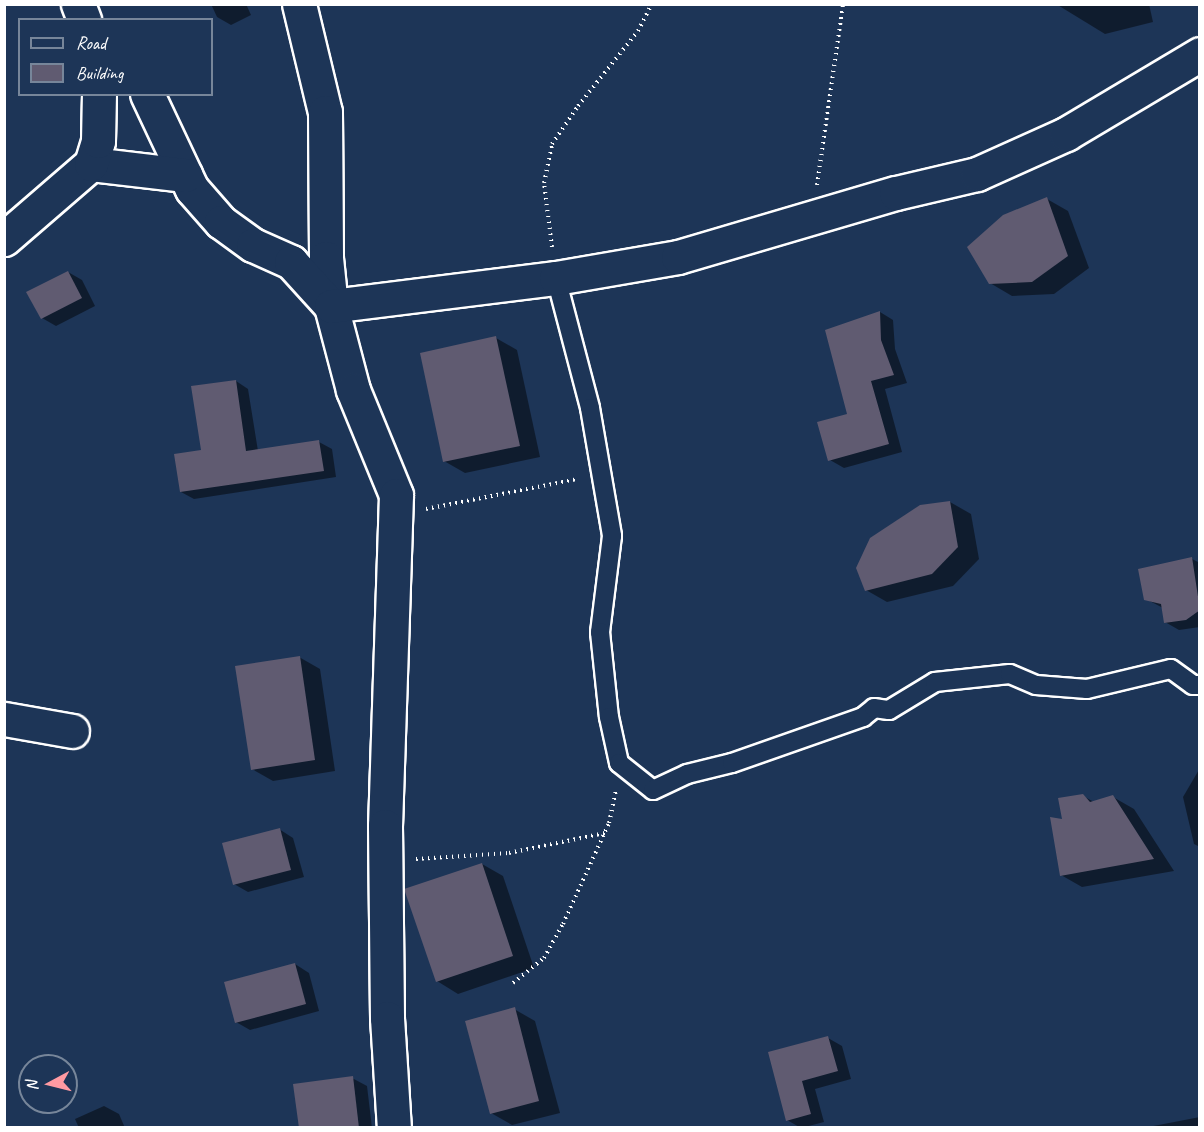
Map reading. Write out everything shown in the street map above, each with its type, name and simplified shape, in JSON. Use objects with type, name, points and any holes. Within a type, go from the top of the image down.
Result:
[{"type":"street","points":[[298,4],[326,112],[326,258],[331,306],[353,390],[389,474],[396,515],[386,861],[387,1018],[394,1128]]},
{"type":"street","points":[[331,306],[556,278],[678,257],[813,220],[896,193],[977,174],[1016,159],[1066,134],[1200,54]]},
{"type":"street","points":[[4,239],[91,164],[98,141],[99,96]]},
{"type":"street","points":[[148,96],[192,189],[221,222],[253,245],[291,262],[331,306]]},
{"type":"street","points":[[91,164],[186,175]]},
{"type":"street","points":[[4,719],[72,731]]},
{"type":"lane","points":[[556,278],[590,408],[612,536],[600,632],[608,705],[619,763],[652,790],[687,774],[732,763],[863,717],[874,708],[889,710],[935,681],[1010,674],[1036,685],[1076,690],[1171,669],[1193,685],[1200,685]]},
{"type":"path","points":[[556,278],[544,183],[552,144],[578,106],[638,31],[652,4]]},
{"type":"path","points":[[813,220],[843,4]]},
{"type":"path","points":[[396,515],[602,475]]},
{"type":"path","points":[[513,983],[544,958],[605,833],[619,763]]},
{"type":"path","points":[[386,861],[509,853],[605,833]]},
{"type":"building","points":[[1047,197],[1068,256],[1032,282],[989,284],[967,247],[1003,215]]},
{"type":"building","points":[[68,271],[82,298],[41,319],[26,292]]},
{"type":"building","points":[[880,311],[881,340],[894,375],[871,381],[889,444],[828,461],[817,422],[847,414],[825,330]]},
{"type":"building","points":[[496,336],[520,446],[443,462],[420,353]]},
{"type":"building","points":[[236,380],[246,451],[319,440],[324,471],[180,492],[174,454],[201,450],[191,386]]},
{"type":"building","points":[[950,501],[958,547],[932,574],[865,591],[856,568],[870,538],[920,505]]},
{"type":"building","points":[[1192,557],[1200,610],[1186,620],[1164,623],[1161,604],[1144,600],[1138,569]]},
{"type":"building","points":[[300,656],[315,760],[251,770],[235,666]]},
{"type":"building","points":[[1083,794],[1090,802],[1113,795],[1154,859],[1060,876],[1050,817],[1062,819],[1058,798]]},
{"type":"building","points":[[280,828],[291,870],[233,885],[222,843]]},
{"type":"building","points":[[482,863],[513,956],[436,982],[404,889]]},
{"type":"building","points":[[295,963],[306,1004],[235,1023],[224,982]]},
{"type":"building","points":[[515,1007],[539,1101],[490,1114],[465,1021]]},
{"type":"building","points":[[828,1036],[838,1071],[802,1081],[811,1114],[786,1121],[768,1052]]},
{"type":"building","points":[[353,1076],[359,1128],[299,1128],[293,1084]]}]
